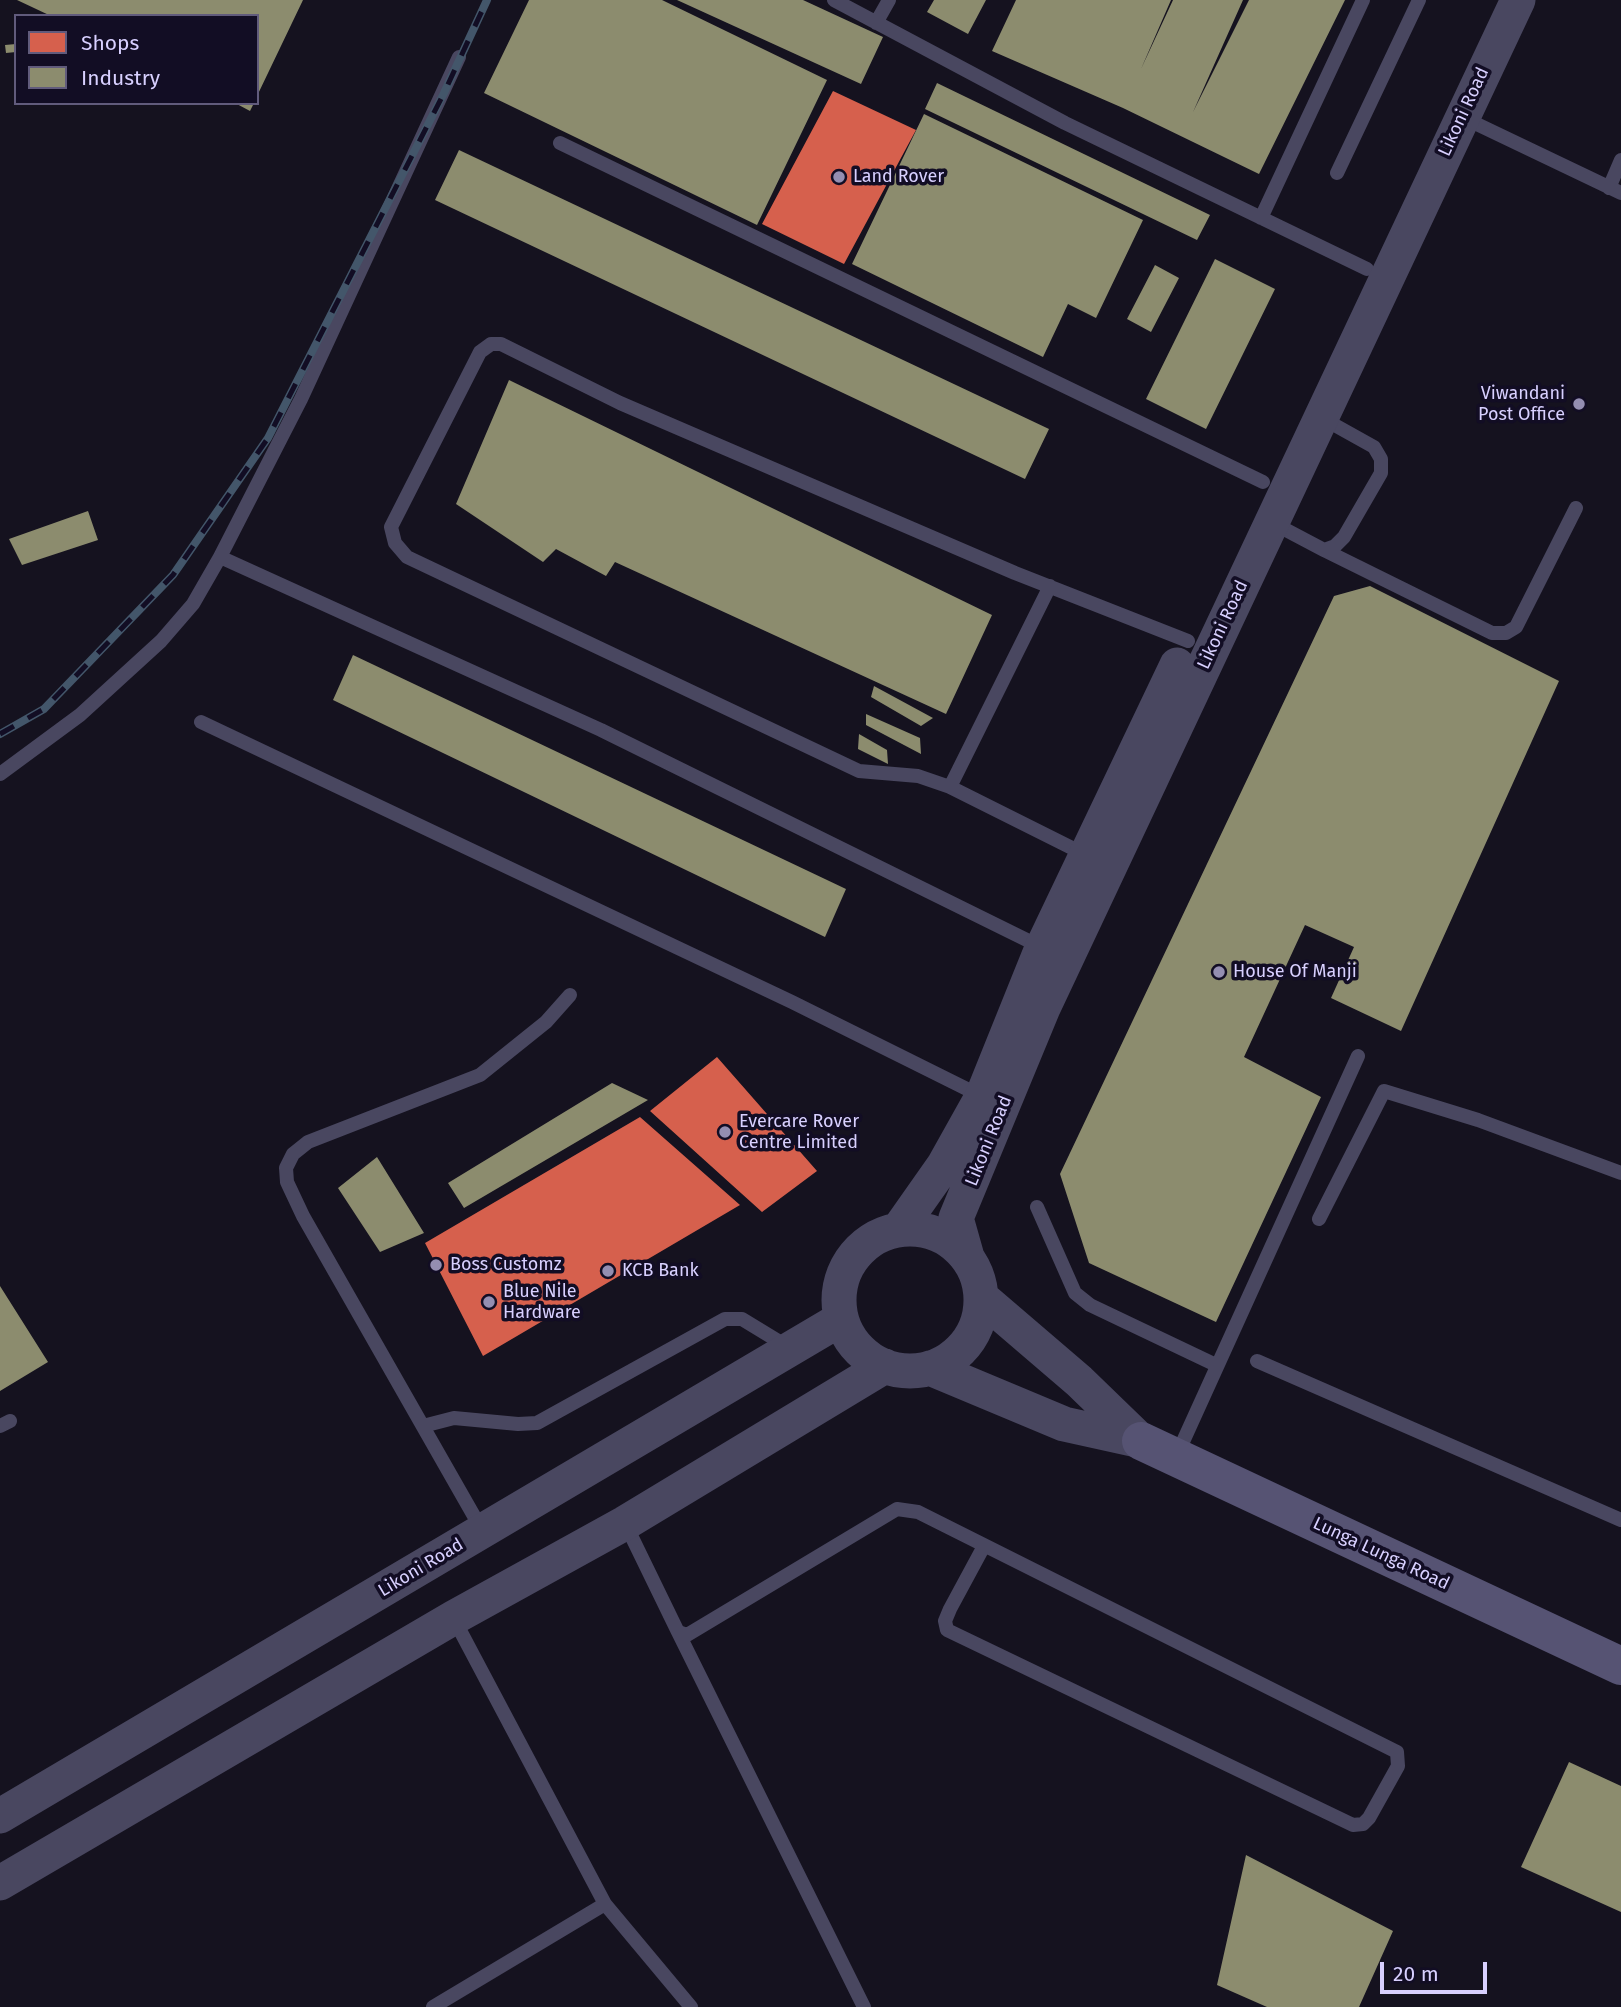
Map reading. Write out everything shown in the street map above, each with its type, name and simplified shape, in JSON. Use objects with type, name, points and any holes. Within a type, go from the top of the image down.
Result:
[{"type":"main road","name":"Lunga Lunga Road","points":[[1141,1441],[1619,1658]]},
{"type":"street","name":"Likoni Road","points":[[899,1229],[944,1165],[982,1097],[1042,948],[1264,482],[1499,0]]},
{"type":"street","name":"Likoni Road","points":[[967,1257],[956,1218],[1043,1008],[1518,0]]},
{"type":"street","points":[[899,1229],[927,1230],[944,1237],[967,1257],[977,1276],[981,1297],[978,1321],[968,1341],[951,1358],[930,1368],[900,1370],[866,1356],[851,1339],[841,1319],[838,1300],[841,1279],[849,1261],[871,1240],[899,1229]]},
{"type":"street","name":"Lunga Lunga Road","points":[[981,1297],[1079,1381],[1141,1441]]},
{"type":"street","name":"Likoni Road","points":[[0,1816],[841,1319]]},
{"type":"street","points":[[0,1883],[453,1618],[625,1523],[885,1366]]},
{"type":"street","name":"Lunga Lunga Road","points":[[930,1368],[1064,1424],[1141,1441]]},
{"type":"lane","points":[[834,0],[1065,124],[1367,269]]},
{"type":"lane","points":[[876,23],[889,0]]},
{"type":"lane","points":[[1261,218],[1363,0]]},
{"type":"lane","points":[[1337,173],[1419,0]]},
{"type":"lane","points":[[0,774],[79,715],[161,641],[193,604],[301,399],[459,57]]},
{"type":"lane","points":[[1462,117],[1615,190],[1621,160]]},
{"type":"lane","points":[[560,143],[1264,482]]},
{"type":"lane","points":[[1087,855],[950,787],[918,776],[859,771],[407,556],[395,543],[391,527],[480,352],[491,344],[501,344],[620,402],[1050,586],[1188,641]]},
{"type":"lane","points":[[1321,418],[1374,446],[1381,459],[1381,472],[1343,537],[1325,550]]},
{"type":"lane","points":[[1271,522],[1492,633],[1506,634],[1516,628],[1576,508]]},
{"type":"lane","points":[[220,557],[601,730],[1042,948]]},
{"type":"lane","points":[[950,787],[1050,586]]},
{"type":"lane","points":[[201,722],[792,1002],[982,1097]]},
{"type":"lane","points":[[483,1531],[303,1216],[286,1182],[286,1168],[293,1154],[308,1142],[480,1075],[546,1022],[570,995]]},
{"type":"lane","points":[[1175,1458],[1358,1056]]},
{"type":"lane","points":[[1319,1219],[1384,1091],[1478,1120],[1621,1173]]},
{"type":"lane","points":[[1037,1207],[1075,1293],[1090,1305],[1216,1365]]},
{"type":"lane","points":[[423,1426],[454,1418],[518,1424],[537,1423],[725,1319],[742,1319],[791,1349]]},
{"type":"lane","points":[[1257,1361],[1621,1520]]},
{"type":"lane","points":[[678,1632],[687,1635],[897,1509],[918,1512],[1397,1752],[1398,1766],[1368,1818],[1363,1824],[1353,1825],[947,1630],[945,1621],[950,1609],[984,1546]]},
{"type":"lane","points":[[625,1523],[864,2007]]},
{"type":"lane","points":[[453,1618],[606,1904],[691,2007]]},
{"type":"lane","points":[[433,2007],[606,1904]]},
{"type":"building: Shops","name":"Land Rover","points":[[833,91],[916,130],[844,264],[762,224]]},
{"type":"building: Shops","points":[[717,1057],[817,1171],[762,1212],[650,1111]]},
{"type":"building: Shops","points":[[640,1117],[740,1205],[483,1356],[425,1243]]},
{"type":"building: Industry","points":[[17,0],[303,0],[259,92],[259,14],[47,14]]},
{"type":"building: Industry","points":[[529,0],[662,0],[827,80],[757,225],[484,93]]},
{"type":"building: Industry","points":[[677,0],[803,0],[883,37],[861,84]]},
{"type":"building: Industry","points":[[934,0],[986,0],[968,34],[927,12]]},
{"type":"building: Industry","points":[[1016,0],[1171,0],[1141,69],[1173,0],[1243,0],[1193,112],[1249,0],[1345,0],[1259,174],[1123,108],[992,51]]},
{"type":"building: Industry","points":[[14,44],[14,52],[6,53],[5,45]]},
{"type":"building: Industry","points":[[937,83],[1210,215],[1197,240],[925,109]]},
{"type":"building: Industry","points":[[239,105],[253,105],[250,111]]},
{"type":"building: Industry","points":[[924,114],[1143,220],[1096,318],[1068,304],[1043,357],[852,264]]},
{"type":"building: Industry","points":[[459,150],[1049,429],[1025,479],[435,200]]},
{"type":"building: Industry","points":[[1215,259],[1275,289],[1206,429],[1146,399]]},
{"type":"building: Industry","points":[[1155,265],[1179,278],[1151,332],[1127,319]]},
{"type":"building: Industry","points":[[509,380],[992,615],[946,714],[615,562],[606,576],[556,549],[543,562],[456,504]]},
{"type":"building: Industry","points":[[88,511],[98,540],[22,565],[9,539]]},
{"type":"building: Industry","name":"House Of Manji","points":[[1370,586],[1559,681],[1401,1031],[1331,998],[1354,947],[1305,925],[1244,1057],[1321,1097],[1216,1322],[1089,1263],[1060,1174],[1334,596]]},
{"type":"building: Industry","points":[[353,655],[846,889],[825,937],[333,700]]},
{"type":"building: Industry","points":[[874,686],[933,718],[921,726],[871,697]]},
{"type":"building: Industry","points":[[866,714],[920,738],[921,754],[866,725]]},
{"type":"building: Industry","points":[[859,734],[887,750],[888,764],[858,749]]},
{"type":"building: Industry","points":[[612,1083],[648,1100],[464,1208],[448,1183]]},
{"type":"building: Industry","points":[[377,1157],[424,1233],[380,1252],[338,1188]]},
{"type":"building: Industry","points":[[0,1286],[48,1362],[0,1391]]},
{"type":"building: Industry","points":[[1569,1762],[1621,1786],[1621,1912],[1521,1867]]},
{"type":"building: Industry","points":[[1246,1855],[1393,1931],[1359,2007],[1267,2007],[1217,1985]]},
{"type":"railway","points":[[0,734],[44,709],[173,575],[268,438],[444,93],[487,0]]},
{"type":"place","name":"Land Rover","points":[[839,177]]},
{"type":"place","name":"Viwandani Post Office","points":[[1579,404]]},
{"type":"place","name":"House Of Manji","points":[[1219,972]]},
{"type":"place","name":"Evercare Rover Centre Limited","points":[[725,1132]]},
{"type":"place","name":"Boss Customz","points":[[436,1265]]},
{"type":"place","name":"KCB Bank","points":[[608,1271]]},
{"type":"place","name":"Blue Nile Hardware","points":[[489,1302]]}]
